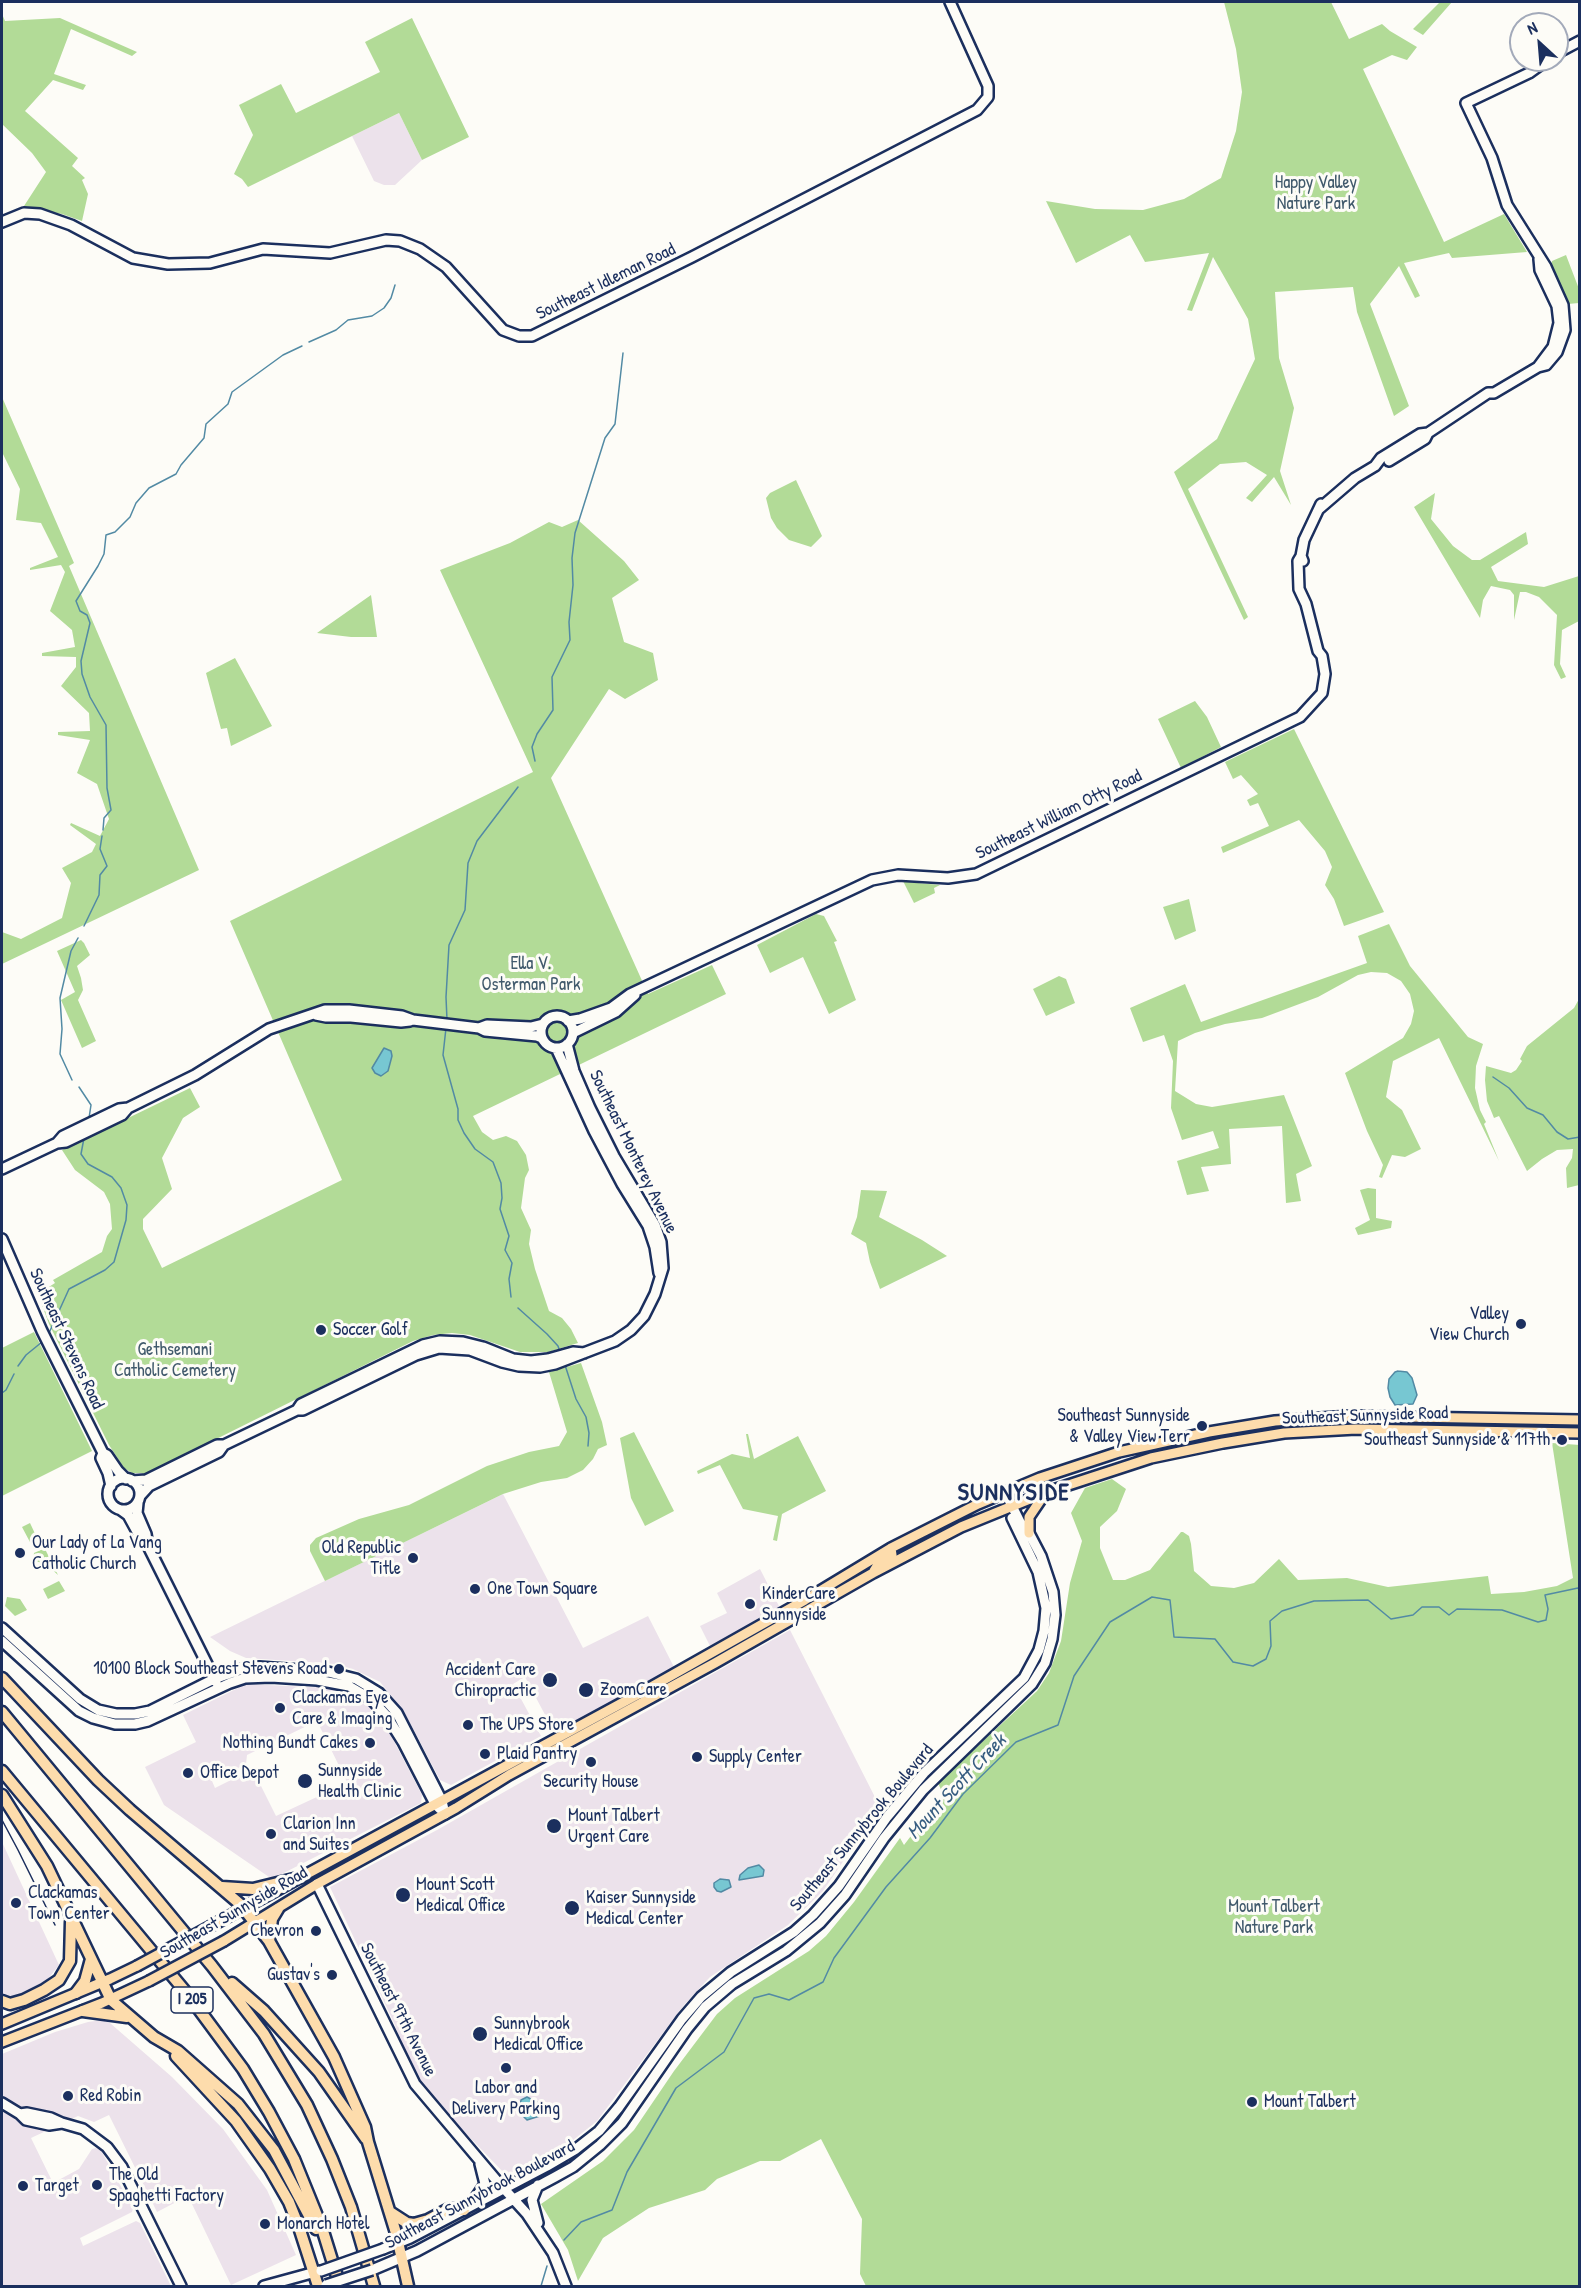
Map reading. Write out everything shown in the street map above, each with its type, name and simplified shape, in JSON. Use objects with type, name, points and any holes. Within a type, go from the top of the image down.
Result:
[{"type":"highway","points":[[2,1678],[63,1745],[122,1803],[222,1887],[244,1909],[269,1941],[334,2057],[365,2127],[399,2242],[408,2286]]},
{"type":"highway","name":"I 205","points":[[2,1712],[212,1966],[264,2034],[317,2125],[351,2207],[374,2286]]},
{"type":"highway","name":"I 205","points":[[2,1771],[189,1996],[243,2069],[294,2159],[322,2228],[340,2286]]},
{"type":"highway","points":[[2,1795],[47,1866],[111,2000],[168,2046],[236,2121],[262,2157],[289,2202],[322,2286]]},
{"type":"highway","points":[[222,1887],[253,1889],[302,1877]]},
{"type":"highway","points":[[269,1941],[272,1919],[278,1909]]},
{"type":"highway","points":[[2,2001],[10,2004],[24,2000],[53,1985],[63,1975],[71,1954],[71,1916]]},
{"type":"highway","points":[[76,1993],[85,1981],[91,1959]]},
{"type":"highway","points":[[212,1966],[264,2011],[287,2036],[330,2086],[368,2142]]},
{"type":"highway","points":[[83,2011],[130,2017]]},
{"type":"highway","points":[[168,2046],[178,2051],[213,2080],[253,2121],[274,2151],[333,2260]]},
{"type":"highway","points":[[390,2212],[403,2221],[414,2224],[428,2220],[449,2209],[466,2208]]},
{"type":"main road","name":"Southeast Sunnyside Road","points":[[2,2024],[136,1966],[644,1691],[891,1548],[1003,1493],[1060,1471],[1119,1452],[1260,1423],[1351,1416],[1580,1420]]},
{"type":"main road","name":"Southeast Sunnyside Road","points":[[2,2043],[111,2000],[149,1981],[224,1941],[317,1884],[445,1814],[509,1775],[692,1676],[873,1573],[961,1527],[1009,1506],[1151,1458],[1284,1433],[1356,1429],[1580,1433]]},
{"type":"main road","points":[[1029,1533],[1029,1517],[1047,1492]]},
{"type":"main road","points":[[873,1573],[879,1563],[892,1555],[891,1548]]},
{"type":"main road","points":[[692,1676],[695,1668],[709,1661],[709,1655]]},
{"type":"main road","points":[[628,1711],[631,1704],[644,1696],[644,1691]]},
{"type":"street","name":"Southeast Idleman Road","points":[[2,222],[24,213],[40,214],[71,225],[137,260],[168,264],[210,263],[263,249],[330,253],[383,241],[400,241],[423,250],[449,270],[503,330],[519,336],[532,336],[692,258],[977,110],[988,97],[987,82],[950,2]]},
{"type":"street","name":"Southeast William Otty Road","points":[[568,1021],[603,1011],[630,994],[637,993],[872,880],[902,874],[955,878],[985,870],[1297,719],[1309,709],[1322,693],[1325,674],[1322,656],[1318,651],[1306,604],[1302,555],[1307,532],[1319,509],[1355,478],[1375,466],[1381,458],[1420,434],[1428,433],[1458,418],[1538,367],[1553,347],[1559,323],[1557,306],[1540,270],[1539,259],[1507,205],[1492,158],[1466,103],[1530,72]]},
{"type":"street","name":"Southeast William Otty Road","points":[[573,1033],[616,1012],[637,993]]},
{"type":"street","points":[[2,1168],[57,1143],[76,1138],[119,1109],[128,1108],[195,1075],[269,1029],[288,1021],[316,1015],[325,1010],[349,1010],[402,1016],[413,1020],[479,1028],[485,1031],[537,1036],[551,1047],[556,1048],[567,1044],[573,1033],[568,1021],[557,1016],[551,1017],[543,1024],[531,1027],[487,1025],[479,1028]]},
{"type":"street","points":[[542,1038],[543,1024]]},
{"type":"street","name":"Southeast Monterey Avenue","points":[[129,1480],[146,1480],[217,1445],[224,1445],[297,1410],[303,1410],[416,1354],[439,1348],[470,1350],[510,1365],[529,1367],[575,1358],[615,1341],[638,1322],[655,1294],[663,1268],[663,1255],[655,1225],[630,1184],[590,1108],[574,1071],[567,1044]]},
{"type":"street","name":"Southeast Monterey Avenue","points":[[556,1048],[590,1123],[622,1184],[648,1226],[655,1247],[660,1275]]},
{"type":"street","points":[[57,1143],[63,1136],[101,1121]]},
{"type":"street","name":"Southeast Stevens Road","points":[[2,1239],[42,1331],[103,1453],[107,1455],[119,1473],[129,1480]]},
{"type":"street","name":"Southeast Monterey Avenue","points":[[139,1499],[149,1486],[219,1452],[224,1445]]},
{"type":"street","name":"Southeast Stevens Road","points":[[103,1453],[101,1458],[111,1486]]},
{"type":"street","points":[[148,1546],[146,1534],[137,1513],[138,1487],[129,1480],[117,1480],[111,1486],[108,1494],[110,1502],[128,1515],[140,1537],[148,1546],[216,1683]]},
{"type":"street","name":"Southeast Sunnybrook Boulevard","points":[[1003,1493],[1038,1572],[1046,1608],[1044,1631],[1039,1650],[1018,1692]]},
{"type":"street","points":[[121,1510],[129,1509],[139,1499]]},
{"type":"street","name":"Southeast Sunnybrook Boulevard","points":[[264,2286],[318,2272],[383,2249],[504,2189],[564,2156],[599,2131],[620,2107],[672,2033],[701,1997],[754,1964],[819,1910],[839,1886],[887,1817],[924,1773],[1037,1676],[1048,1656],[1053,1639],[1055,1615],[1049,1578],[1029,1533],[1009,1506]]},
{"type":"street","points":[[2,1628],[80,1699],[93,1708],[108,1713],[128,1715],[150,1710],[216,1683]]},
{"type":"street","points":[[2,1641],[79,1711],[108,1722],[129,1724],[148,1721],[233,1671],[259,1667],[346,1675],[379,1694],[397,1713],[445,1814]]},
{"type":"street","name":"Southeast 97th Avenue","points":[[317,1884],[415,2084],[543,2236],[566,2286]]},
{"type":"street","name":"Southeast Sunnybrook Boulevard","points":[[322,2286],[402,2258],[573,2167],[622,2123],[694,2020],[734,1976]]},
{"type":"street","points":[[648,2086],[650,2074],[673,2039],[672,2033]]},
{"type":"street","points":[[2,2103],[20,2114],[27,2113],[51,2118],[62,2124],[76,2127],[93,2135],[114,2155],[181,2286]]},
{"type":"street","points":[[466,2208],[485,2184],[479,2160]]},
{"type":"street","points":[[538,2185],[532,2204],[543,2236]]},
{"type":"shaded area","points":[[399,113],[422,160],[395,185],[384,185],[374,181],[352,136]]},
{"type":"shaded area","points":[[503,1494],[583,1648],[648,1616],[675,1669],[560,1730],[551,1726],[525,1677],[513,1684],[541,1736],[451,1785],[440,1780],[403,1710],[380,1682],[353,1669],[335,1664],[246,1658],[230,1651],[210,1637]]},
{"type":"shaded area","name":"KinderCare Sunnyside","points":[[760,1569],[780,1608],[710,1646],[700,1626],[727,1613],[717,1593]]},
{"type":"shaded area","name":"Kaiser Sunnyside Medical Center","points":[[790,1630],[880,1807],[823,1891],[788,1925],[710,1977],[684,2005],[597,2121],[567,2145],[506,2175],[451,2118],[421,2081],[330,1887],[437,1830]]},
{"type":"shaded area","points":[[246,1684],[330,1688],[353,1695],[374,1707],[383,1720],[422,1795],[421,1803],[272,1879],[164,1805],[145,1767],[196,1742],[183,1715]],"holes":[[[317,1721],[350,1788],[319,1796],[276,1816],[254,1772],[249,1771],[215,1788],[212,1781],[246,1764],[247,1755]]]},
{"type":"shaded area","name":"Clackamas Town Center","points":[[2,1842],[59,1965],[47,1980],[18,1996],[7,1998],[2,2005]]},
{"type":"shaded area","points":[[102,2020],[110,2023],[172,2077],[223,2129],[267,2190],[296,2255],[231,2285],[191,2202],[184,2198],[157,2212],[109,2115],[94,2122],[78,2116],[31,2138],[53,2183],[79,2169],[92,2149],[100,2149],[133,2208],[132,2212],[80,2238],[83,2246],[136,2221],[140,2223],[171,2286],[2,2286],[2,2054],[55,2032]]},
{"type":"green space","name":"Happy Valley Nature Park","points":[[1224,2],[1331,2],[1349,39],[1382,24],[1417,47],[1407,60],[1392,55],[1363,69],[1444,242],[1504,214],[1527,252],[1452,258],[1449,253],[1404,263],[1420,296],[1415,298],[1399,266],[1370,304],[1409,406],[1394,416],[1357,312],[1353,287],[1275,292],[1279,358],[1294,408],[1280,471],[1291,505],[1274,477],[1252,502],[1246,498],[1267,475],[1246,462],[1220,464],[1188,489],[1248,617],[1244,620],[1174,472],[1217,439],[1255,359],[1248,319],[1213,257],[1192,311],[1187,310],[1209,253],[1145,262],[1130,235],[1076,263],[1046,201],[1095,209],[1143,210],[1184,199],[1221,178],[1236,131],[1242,92],[1236,49]]},
{"type":"green space","points":[[1440,2],[1452,2],[1423,35],[1413,29]]},
{"type":"green space","points":[[2,14],[5,21],[60,18],[137,52],[132,56],[71,29],[54,74],[86,85],[83,90],[53,80],[25,111],[78,158],[72,166],[85,178],[82,180],[88,194],[82,221],[24,206],[46,172],[32,153],[2,124]]},
{"type":"green space","points":[[412,18],[469,137],[422,160],[399,113],[248,187],[234,174],[253,135],[239,105],[281,84],[296,113],[380,72],[365,42]]},
{"type":"green space","points":[[1566,255],[1579,289],[1579,303],[1568,304],[1551,265],[1552,261]]},
{"type":"green space","points":[[2,397],[74,563],[69,566],[199,870],[2,964],[2,932],[21,939],[62,918],[71,883],[62,868],[92,852],[96,844],[70,825],[71,823],[100,836],[109,819],[97,784],[77,773],[90,740],[58,735],[58,732],[90,731],[89,713],[61,686],[76,667],[76,657],[42,656],[42,653],[75,647],[72,630],[50,611],[65,572],[61,565],[30,570],[30,568],[58,557],[41,523],[16,520],[20,489],[2,452]]},
{"type":"green space","points":[[796,480],[822,536],[811,547],[789,540],[777,528],[771,518],[766,498],[770,493]]},
{"type":"green space","points":[[1435,493],[1431,519],[1453,546],[1472,560],[1480,560],[1526,532],[1528,544],[1491,567],[1498,581],[1544,587],[1579,576],[1579,621],[1562,630],[1560,664],[1566,677],[1561,679],[1554,665],[1557,615],[1539,597],[1520,592],[1514,620],[1514,595],[1510,590],[1491,586],[1483,600],[1480,618],[1414,507]]},
{"type":"green space","points":[[578,520],[624,561],[639,580],[612,598],[624,642],[653,653],[658,680],[625,699],[609,689],[551,778],[648,994],[712,965],[726,994],[473,1116],[482,1132],[493,1140],[506,1136],[517,1141],[526,1155],[529,1170],[525,1178],[521,1208],[531,1230],[529,1244],[535,1269],[549,1311],[562,1318],[578,1343],[548,1352],[520,1352],[470,1335],[452,1333],[433,1335],[413,1341],[144,1475],[132,1473],[124,1468],[109,1445],[49,1324],[38,1294],[55,1283],[53,1280],[102,1252],[112,1229],[110,1204],[104,1192],[75,1170],[62,1150],[190,1088],[200,1107],[183,1118],[162,1158],[172,1189],[143,1219],[143,1229],[162,1268],[342,1180],[230,921],[533,772],[440,570],[510,543],[549,522],[562,527]]},
{"type":"green space","points":[[371,595],[377,637],[317,633]]},
{"type":"green space","points":[[235,658],[272,726],[231,746],[227,728],[221,729],[206,673]]},
{"type":"green space","points":[[1195,701],[1207,717],[1221,747],[1181,768],[1158,719]]},
{"type":"green space","points":[[1294,729],[1384,912],[1344,926],[1334,899],[1325,885],[1332,867],[1325,851],[1299,820],[1223,853],[1221,847],[1269,826],[1258,803],[1250,806],[1247,800],[1258,794],[1241,775],[1233,779],[1225,762]]},
{"type":"green space","points":[[903,881],[940,885],[934,888],[935,893],[914,903]]},
{"type":"green space","points":[[1189,899],[1196,931],[1175,940],[1163,907]]},
{"type":"green space","points":[[816,914],[824,916],[837,941],[834,942],[856,1000],[829,1014],[803,957],[770,973],[757,945]]},
{"type":"green space","points":[[1389,924],[1410,966],[1468,1037],[1483,1044],[1476,1066],[1475,1088],[1480,1110],[1486,1122],[1484,1124],[1499,1161],[1439,1038],[1393,1061],[1386,1097],[1402,1110],[1421,1149],[1405,1157],[1392,1155],[1382,1178],[1379,1177],[1383,1165],[1367,1131],[1345,1073],[1403,1038],[1411,1024],[1414,1011],[1410,994],[1401,981],[1387,973],[1371,972],[1358,975],[1318,997],[1262,1018],[1225,1024],[1178,1041],[1175,1091],[1196,1104],[1212,1107],[1284,1095],[1312,1166],[1296,1174],[1301,1201],[1286,1203],[1282,1126],[1229,1129],[1231,1164],[1201,1167],[1209,1191],[1187,1195],[1177,1161],[1219,1148],[1213,1131],[1182,1140],[1171,1108],[1173,1061],[1164,1035],[1143,1042],[1130,1008],[1185,984],[1201,1022],[1367,963],[1358,936]]},
{"type":"green space","points":[[81,940],[90,955],[77,966],[83,990],[78,1000],[96,1041],[82,1048],[61,1000],[75,992],[57,951]]},
{"type":"green space","points":[[1059,976],[1066,979],[1075,1003],[1046,1016],[1033,989]]},
{"type":"green space","points":[[1579,999],[1579,1185],[1567,1188],[1566,1168],[1572,1158],[1573,1149],[1557,1150],[1527,1171],[1499,1116],[1494,1118],[1487,1101],[1485,1080],[1486,1066],[1511,1073],[1516,1070],[1527,1046],[1574,1008]]},
{"type":"green space","points":[[1376,1189],[1376,1218],[1392,1221],[1391,1228],[1358,1235],[1355,1228],[1370,1220],[1360,1190]]},
{"type":"green space","points":[[861,1190],[887,1191],[879,1217],[947,1256],[880,1289],[866,1243],[851,1234],[857,1217]]},
{"type":"green space","points":[[34,1332],[92,1451],[2,1496],[2,1348]]},
{"type":"green space","points":[[581,1363],[602,1422],[607,1445],[598,1449],[583,1470],[567,1478],[541,1482],[503,1494],[325,1581],[310,1551],[310,1545],[316,1538],[359,1519],[409,1505],[487,1466],[529,1452],[559,1446],[567,1432],[549,1372]]},
{"type":"green space","points":[[634,1432],[674,1511],[645,1526],[631,1498],[620,1438]]},
{"type":"green space","points":[[746,1434],[748,1434],[754,1459],[798,1436],[826,1491],[782,1514],[777,1541],[773,1540],[778,1516],[743,1509],[720,1465],[698,1474],[697,1471],[732,1454],[750,1458]]},
{"type":"green space","name":"Mount Talbert Nature Park","points":[[1552,1443],[1580,1445],[1579,2286],[866,2286],[860,2274],[862,2219],[821,2139],[780,2161],[760,2161],[717,2179],[705,2190],[649,2208],[603,2238],[578,2281],[568,2250],[541,2204],[603,2161],[634,2130],[674,2071],[717,2014],[735,1998],[809,1951],[826,1936],[854,1902],[900,1838],[904,1845],[943,1794],[938,1783],[1037,1691],[1049,1673],[1061,1641],[1070,1583],[1082,1541],[1071,1513],[1085,1488],[1112,1479],[1126,1489],[1117,1511],[1100,1527],[1100,1548],[1113,1580],[1125,1580],[1150,1570],[1183,1532],[1189,1536],[1194,1571],[1211,1586],[1234,1588],[1254,1583],[1279,1559],[1298,1580],[1347,1578],[1388,1587],[1488,1576],[1491,1594],[1524,1592],[1557,1586],[1573,1578]]},
{"type":"green space","points":[[30,1523],[38,1540],[31,1544],[22,1527]]},
{"type":"green space","points":[[43,1549],[58,1575],[47,1565],[33,1560],[34,1553]]},
{"type":"green space","points":[[59,1581],[65,1591],[48,1599],[43,1589]]},
{"type":"green space","points":[[7,1597],[20,1599],[27,1610],[15,1616],[5,1606]]},
{"type":"water","points":[[384,1048],[391,1051],[392,1056],[388,1071],[381,1076],[372,1068]]},
{"type":"water","points":[[1398,1371],[1407,1372],[1412,1378],[1417,1395],[1413,1404],[1395,1405],[1390,1397],[1389,1379]]},
{"type":"water","points":[[759,1865],[764,1870],[763,1876],[739,1880],[740,1875],[748,1868]]},
{"type":"water","points":[[720,1879],[729,1880],[731,1887],[721,1892],[717,1891],[714,1883]]},
{"type":"water","points":[[527,2097],[542,2105],[543,2115],[527,2120],[524,2117],[520,2106],[521,2100]]},
{"type":"waterway","points":[[309,342],[336,330],[348,320],[372,316],[384,308],[391,298],[395,285]]},
{"type":"waterway","points":[[103,830],[104,818],[111,810],[107,788],[106,725],[90,697],[82,674],[81,661],[90,623],[87,615],[80,611],[76,601],[104,554],[106,535],[115,532],[130,517],[136,503],[149,488],[176,474],[204,438],[206,424],[228,404],[232,392],[283,355],[302,346]]},
{"type":"waterway","points":[[535,761],[532,747],[537,734],[553,710],[552,677],[570,640],[569,622],[575,533],[605,438],[615,424],[623,353]]},
{"type":"waterway","points":[[447,1020],[449,945],[465,910],[468,863],[477,841],[518,787]]},
{"type":"waterway","points":[[84,926],[99,895],[100,875],[107,866],[100,849],[102,836]]},
{"type":"waterway","points":[[72,1080],[60,1054],[62,1029],[60,998],[71,951],[78,938]]},
{"type":"waterway","points":[[446,1028],[443,1055],[458,1109],[458,1120],[475,1149],[493,1162],[501,1183],[500,1209],[509,1236],[505,1250],[512,1263],[509,1279],[511,1297]]},
{"type":"waterway","points":[[1493,1077],[1509,1088],[1527,1108],[1543,1115],[1557,1132],[1568,1139],[1580,1137]]},
{"type":"waterway","points":[[79,1087],[91,1105],[89,1118]]},
{"type":"waterway","points":[[49,1333],[69,1289],[105,1270],[114,1262],[126,1220],[127,1205],[121,1188],[112,1177],[88,1164],[81,1154],[84,1138]]},
{"type":"waterway","points":[[518,1308],[547,1334],[558,1346],[560,1352]]},
{"type":"waterway","points":[[18,1366],[26,1355],[42,1342]]},
{"type":"waterway","points":[[565,1365],[576,1399],[586,1417],[589,1433],[588,1446]]},
{"type":"waterway","points":[[2,1393],[14,1374]]},
{"type":"waterway","name":"Mount Scott Creek","points":[[564,2240],[581,2222],[612,2210],[627,2172],[676,2088],[724,2052],[754,1998],[769,1994],[789,2000],[823,1982],[834,1958],[886,1887],[930,1838],[963,1794],[1016,1742],[1058,1725],[1074,1676],[1110,1622],[1152,1597],[1170,1600],[1174,1637],[1215,1639],[1233,1662],[1253,1666],[1266,1659],[1271,1646],[1270,1621],[1282,1611],[1314,1601],[1368,1600],[1391,1619],[1413,1615],[1422,1607],[1439,1607],[1449,1615],[1457,1609],[1502,1610],[1538,1622],[1546,1620],[1548,1609],[1545,1595],[1578,1588],[1580,1592]]},
{"type":"waterway","name":"Mount Scott Creek","points":[[541,2286],[547,2266]]},
{"type":"tram line","points":[[2,1820],[55,1925]]},
{"type":"place","name":"Valley View Church","points":[[1521,1324]]},
{"type":"place","name":"Soccer Golf","points":[[321,1330]]},
{"type":"place","name":"Southeast Sunnyside & Valley View Terr","points":[[1202,1426]]},
{"type":"place","name":"Southeast Sunnyside & 117th","points":[[1562,1440]]},
{"type":"place","name":"Our Lady of La Vang Catholic Church","points":[[20,1553]]},
{"type":"place","name":"Old Republic Title","points":[[413,1558]]},
{"type":"place","name":"One Town Square","points":[[475,1589]]},
{"type":"place","name":"KinderCare Sunnyside","points":[[750,1604]]},
{"type":"place","name":"10100 Block Southeast Stevens Road","points":[[339,1669]]},
{"type":"place","name":"Accident Care Chiropractic","points":[[550,1680]]},
{"type":"place","name":"ZoomCare","points":[[586,1690]]},
{"type":"place","name":"Clackamas Eye Care & Imaging","points":[[280,1708]]},
{"type":"place","name":"The UPS Store","points":[[468,1725]]},
{"type":"place","name":"Nothing Bundt Cakes","points":[[370,1743]]},
{"type":"place","name":"Plaid Pantry","points":[[485,1754]]},
{"type":"place","name":"Supply Center","points":[[697,1757]]},
{"type":"place","name":"Security House","points":[[591,1762]]},
{"type":"place","name":"Office Depot","points":[[188,1773]]},
{"type":"place","name":"Sunnyside Health Clinic","points":[[305,1781]]},
{"type":"place","name":"Mount Talbert Urgent Care","points":[[554,1826]]},
{"type":"place","name":"Clarion Inn and Suites","points":[[271,1834]]},
{"type":"place","name":"Mount Scott Medical Office","points":[[403,1895]]},
{"type":"place","name":"Clackamas Town Center","points":[[16,1903]]},
{"type":"place","name":"Kaiser Sunnyside Medical Center","points":[[572,1908]]},
{"type":"place","name":"Chevron","points":[[316,1931]]},
{"type":"place","name":"Gustav's","points":[[332,1975]]},
{"type":"place","name":"Sunnybrook Medical Office","points":[[480,2034]]},
{"type":"place","name":"Labor and Delivery Parking","points":[[506,2068]]},
{"type":"place","name":"Red Robin","points":[[68,2096]]},
{"type":"place","name":"Mount Talbert","points":[[1252,2102]]},
{"type":"place","name":"The Old Spaghetti Factory","points":[[97,2185]]},
{"type":"place","name":"Target","points":[[23,2186]]},
{"type":"place","name":"Monarch Hotel","points":[[265,2224]]},
{"type":"district","name":"SUNNYSIDE","points":[[1014,1494]]},
{"type":"park label","name":"Ella V. Osterman Park","points":[[531,974]]},
{"type":"park label","name":"Gethsemani Catholic Cemetery","points":[[175,1360]]}]
